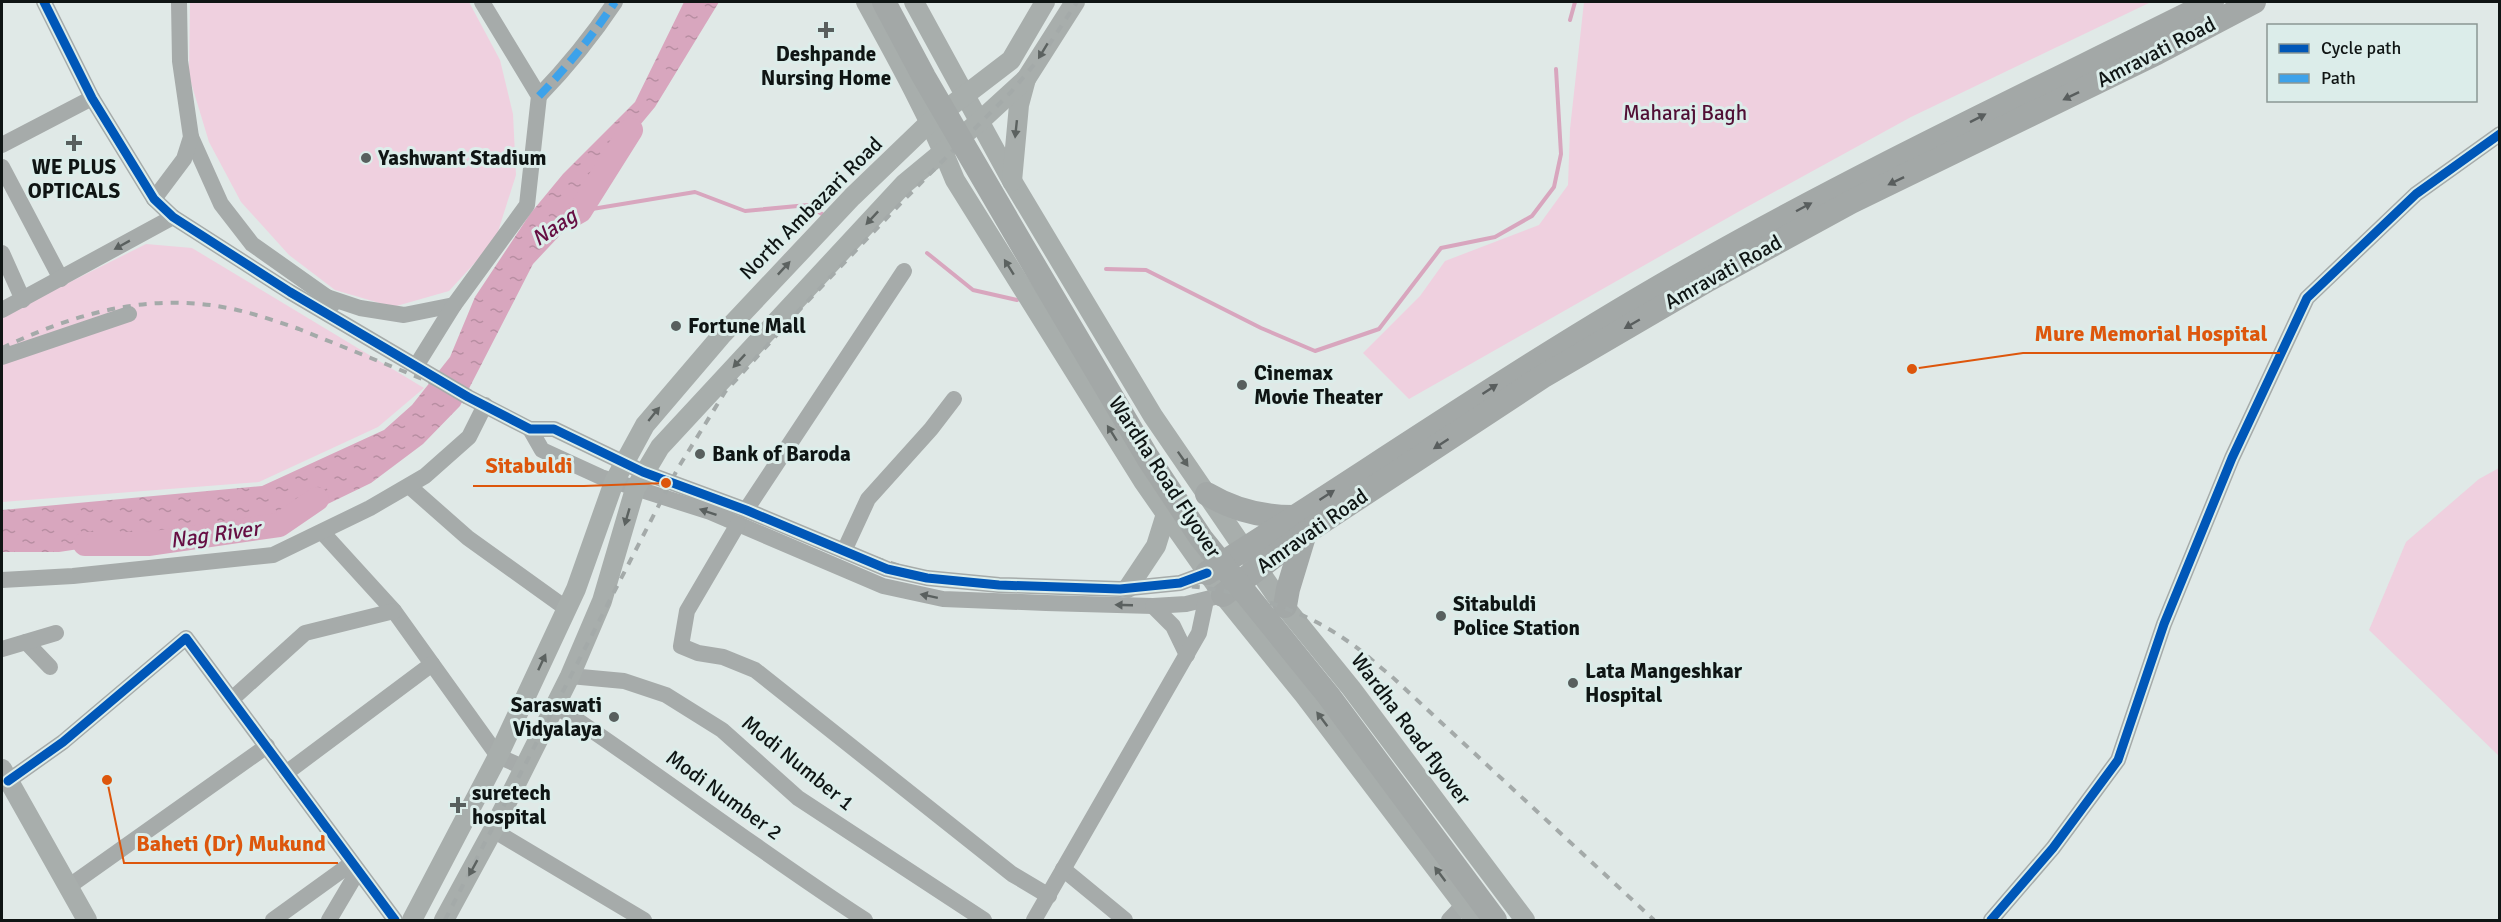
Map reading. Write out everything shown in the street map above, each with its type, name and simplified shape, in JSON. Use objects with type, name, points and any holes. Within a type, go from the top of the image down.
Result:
[{"type":"highway","name":"Wardha Road Flyover","points":[[884,2],[930,87],[1160,476],[1201,538],[1328,695],[1495,921]]},
{"type":"highway","name":"Wardha Road Flyover","points":[[900,2],[950,95],[1170,469],[1234,559],[1368,730],[1510,921]]},
{"type":"highway","name":"Amravati Road","points":[[2133,53],[2212,2]]},
{"type":"highway","name":"Amravati Road","points":[[1213,588],[1251,558],[1533,362],[1699,264],[1845,185],[2133,53],[2254,2]]},
{"type":"highway","points":[[1207,494],[1241,511],[1299,525],[1286,606]]},
{"type":"main road","points":[[866,2],[918,97],[955,180],[1136,471],[1213,588],[1304,695],[1469,913]]},
{"type":"main road","name":"Wardha Road flyover","points":[[914,2],[1012,181],[1154,416],[1286,606],[1358,697],[1525,921]]},
{"type":"main road","name":"North Ambazari Road","points":[[412,921],[498,756],[567,609],[614,482],[645,425],[721,336],[852,197],[930,122],[1011,60],[1045,2]]},
{"type":"main road","points":[[444,921],[525,768],[570,676],[602,601],[639,480],[660,447],[912,176],[979,122],[1026,79],[1075,2]]},
{"type":"main road","points":[[1012,181],[1019,105],[1026,79]]},
{"type":"main road","points":[[904,148],[918,97]]},
{"type":"main road","points":[[912,176],[934,176],[955,180]]},
{"type":"main road","points":[[1128,588],[1156,546],[1166,514]]},
{"type":"main road","points":[[5,775],[87,921]]},
{"type":"street","points":[[44,2],[92,98],[154,199],[173,217],[343,323],[468,397],[530,429],[554,429],[623,463],[639,480]]},
{"type":"street","points":[[179,2],[180,61],[191,137],[221,204],[252,244],[327,297],[360,308],[404,315],[454,305]]},
{"type":"street","points":[[482,2],[539,96]]},
{"type":"street","points":[[420,368],[454,305],[527,205],[539,96],[582,46],[615,2]]},
{"type":"street","points":[[2,145],[92,98]]},
{"type":"street","points":[[1991,921],[2053,848],[2118,760],[2164,624],[2232,458],[2307,298],[2415,194],[2499,134]]},
{"type":"street","points":[[154,199],[184,159],[191,137]]},
{"type":"street","points":[[2,166],[61,279]]},
{"type":"street","points":[[2,310],[173,217]]},
{"type":"street","points":[[2,253],[23,300]]},
{"type":"street","points":[[904,271],[742,517],[687,611],[681,646],[698,653],[723,657],[755,670],[1012,874],[1049,896]]},
{"type":"street","points":[[327,297],[343,323]]},
{"type":"street","points":[[2,357],[129,314]]},
{"type":"street","points":[[844,551],[868,499],[931,429],[954,399]]},
{"type":"street","points":[[2,580],[73,576],[273,555],[370,508],[425,476],[469,437],[485,405]]},
{"type":"street","points":[[530,429],[542,450],[614,482],[639,480],[844,551],[887,569],[927,578],[999,585],[1128,588],[1180,583],[1213,588]]},
{"type":"street","points":[[409,486],[468,538],[567,609]]},
{"type":"street","points":[[742,517],[883,586],[943,599],[1154,606],[1213,588]]},
{"type":"street","points":[[321,532],[394,611],[498,756],[525,768]]},
{"type":"street","points":[[1035,921],[1199,633],[1213,588]]},
{"type":"street","points":[[1154,606],[1173,626],[1187,655]]},
{"type":"street","points":[[232,699],[305,633],[394,611]]},
{"type":"street","points":[[2,649],[56,633]]},
{"type":"street","points":[[5,775],[63,742],[186,638],[395,921]]},
{"type":"street","points":[[26,642],[50,667]]},
{"type":"street","points":[[286,773],[432,664]]},
{"type":"street","name":"Modi Number 1","points":[[570,676],[624,681],[666,694],[722,730],[798,798],[984,921]]},
{"type":"street","name":"Modi Number 2","points":[[556,706],[644,765],[865,921]]},
{"type":"street","points":[[68,887],[267,746]]},
{"type":"street","points":[[493,830],[645,921]]},
{"type":"street","points":[[273,921],[355,867]]},
{"type":"street","points":[[329,921],[355,867]]},
{"type":"street","points":[[1063,869],[1125,921]]},
{"type":"street","points":[[1449,921],[1469,913],[1491,875]]},
{"type":"green space","name":"Yashwant Stadium","points":[[190,2],[469,2],[500,60],[513,114],[516,175],[495,241],[449,291],[393,307],[335,290],[289,255],[241,202],[209,142],[189,76]]},
{"type":"green space","name":"Maharaj Bagh","points":[[1584,2],[2151,2],[1911,117],[1745,208],[1409,399],[1363,353],[1420,296],[1445,261],[1539,225],[1568,185],[1570,129]]},
{"type":"green space","points":[[146,244],[192,248],[424,388],[378,427],[259,482],[2,502],[2,316]]},
{"type":"green space","points":[[2499,468],[2499,756],[2369,630],[2406,542],[2479,479]]},
{"type":"water","points":[[684,2],[719,2],[655,107],[606,166],[578,216],[533,264],[460,406],[423,444],[371,483],[305,515],[59,552],[2,552],[2,510],[262,486],[384,430],[412,405],[450,357],[475,297],[530,214],[563,174],[635,102]]},
{"type":"waterway","points":[[1570,20],[1575,2]]},
{"type":"waterway","points":[[1106,269],[1146,270],[1261,328],[1315,351],[1379,329],[1441,248],[1495,237],[1532,216],[1554,187],[1561,154],[1556,69]]},
{"type":"waterway","name":"Naag","points":[[571,216],[580,211],[631,130]]},
{"type":"waterway","points":[[580,211],[695,192],[745,211],[808,205],[825,216]]},
{"type":"waterway","points":[[927,253],[973,290],[1017,300]]},
{"type":"waterway","name":"Nag River","points":[[85,544],[148,544],[279,525],[317,499]]},
{"type":"railway","points":[[445,920],[678,468],[725,392],[901,203],[1011,92],[1043,54],[1077,2]]},
{"type":"railway","points":[[2,348],[56,325],[112,309],[169,303],[228,308],[299,329],[767,519],[896,565],[975,583],[1022,586],[1178,585],[1239,594],[1269,602],[1326,628],[1353,645],[1389,674],[1654,920]]},
{"type":"marked path","points":[[539,96],[560,74],[615,2]]},
{"type":"cycle path","points":[[44,2],[92,98],[154,199],[173,217],[290,292],[468,397],[530,429],[554,429],[643,472],[746,510],[887,569],[927,578],[999,585],[1120,589],[1180,583],[1207,573]]},
{"type":"cycle path","points":[[1991,920],[2053,848],[2118,760],[2164,624],[2232,458],[2307,298],[2416,194],[2500,134]]},
{"type":"cycle path","points":[[8,781],[63,742],[186,638],[395,920]]},
{"type":"place","name":"Deshpande Nursing Home","points":[[826,30]]},
{"type":"place","name":"WE PLUS OPTICALS","points":[[74,143]]},
{"type":"place","name":"Yashwant Stadium","points":[[366,158]]},
{"type":"place","name":"Fortune Mall","points":[[676,326]]},
{"type":"place","name":"Mure Memorial Hospital","points":[[1912,369]]},
{"type":"place","name":"Cinemax Movie Theater","points":[[1242,385]]},
{"type":"place","name":"Bank of Baroda","points":[[700,454]]},
{"type":"place","name":"Sitabuldi","points":[[666,483]]},
{"type":"place","name":"Sitabuldi Police Station","points":[[1441,616]]},
{"type":"place","name":"Lata Mangeshkar Hospital","points":[[1573,683]]},
{"type":"place","name":"Saraswati Vidyalaya","points":[[614,717]]},
{"type":"place","name":"Baheti (Dr) Mukund","points":[[107,780]]},
{"type":"place","name":"suretech hospital","points":[[458,805]]}]
